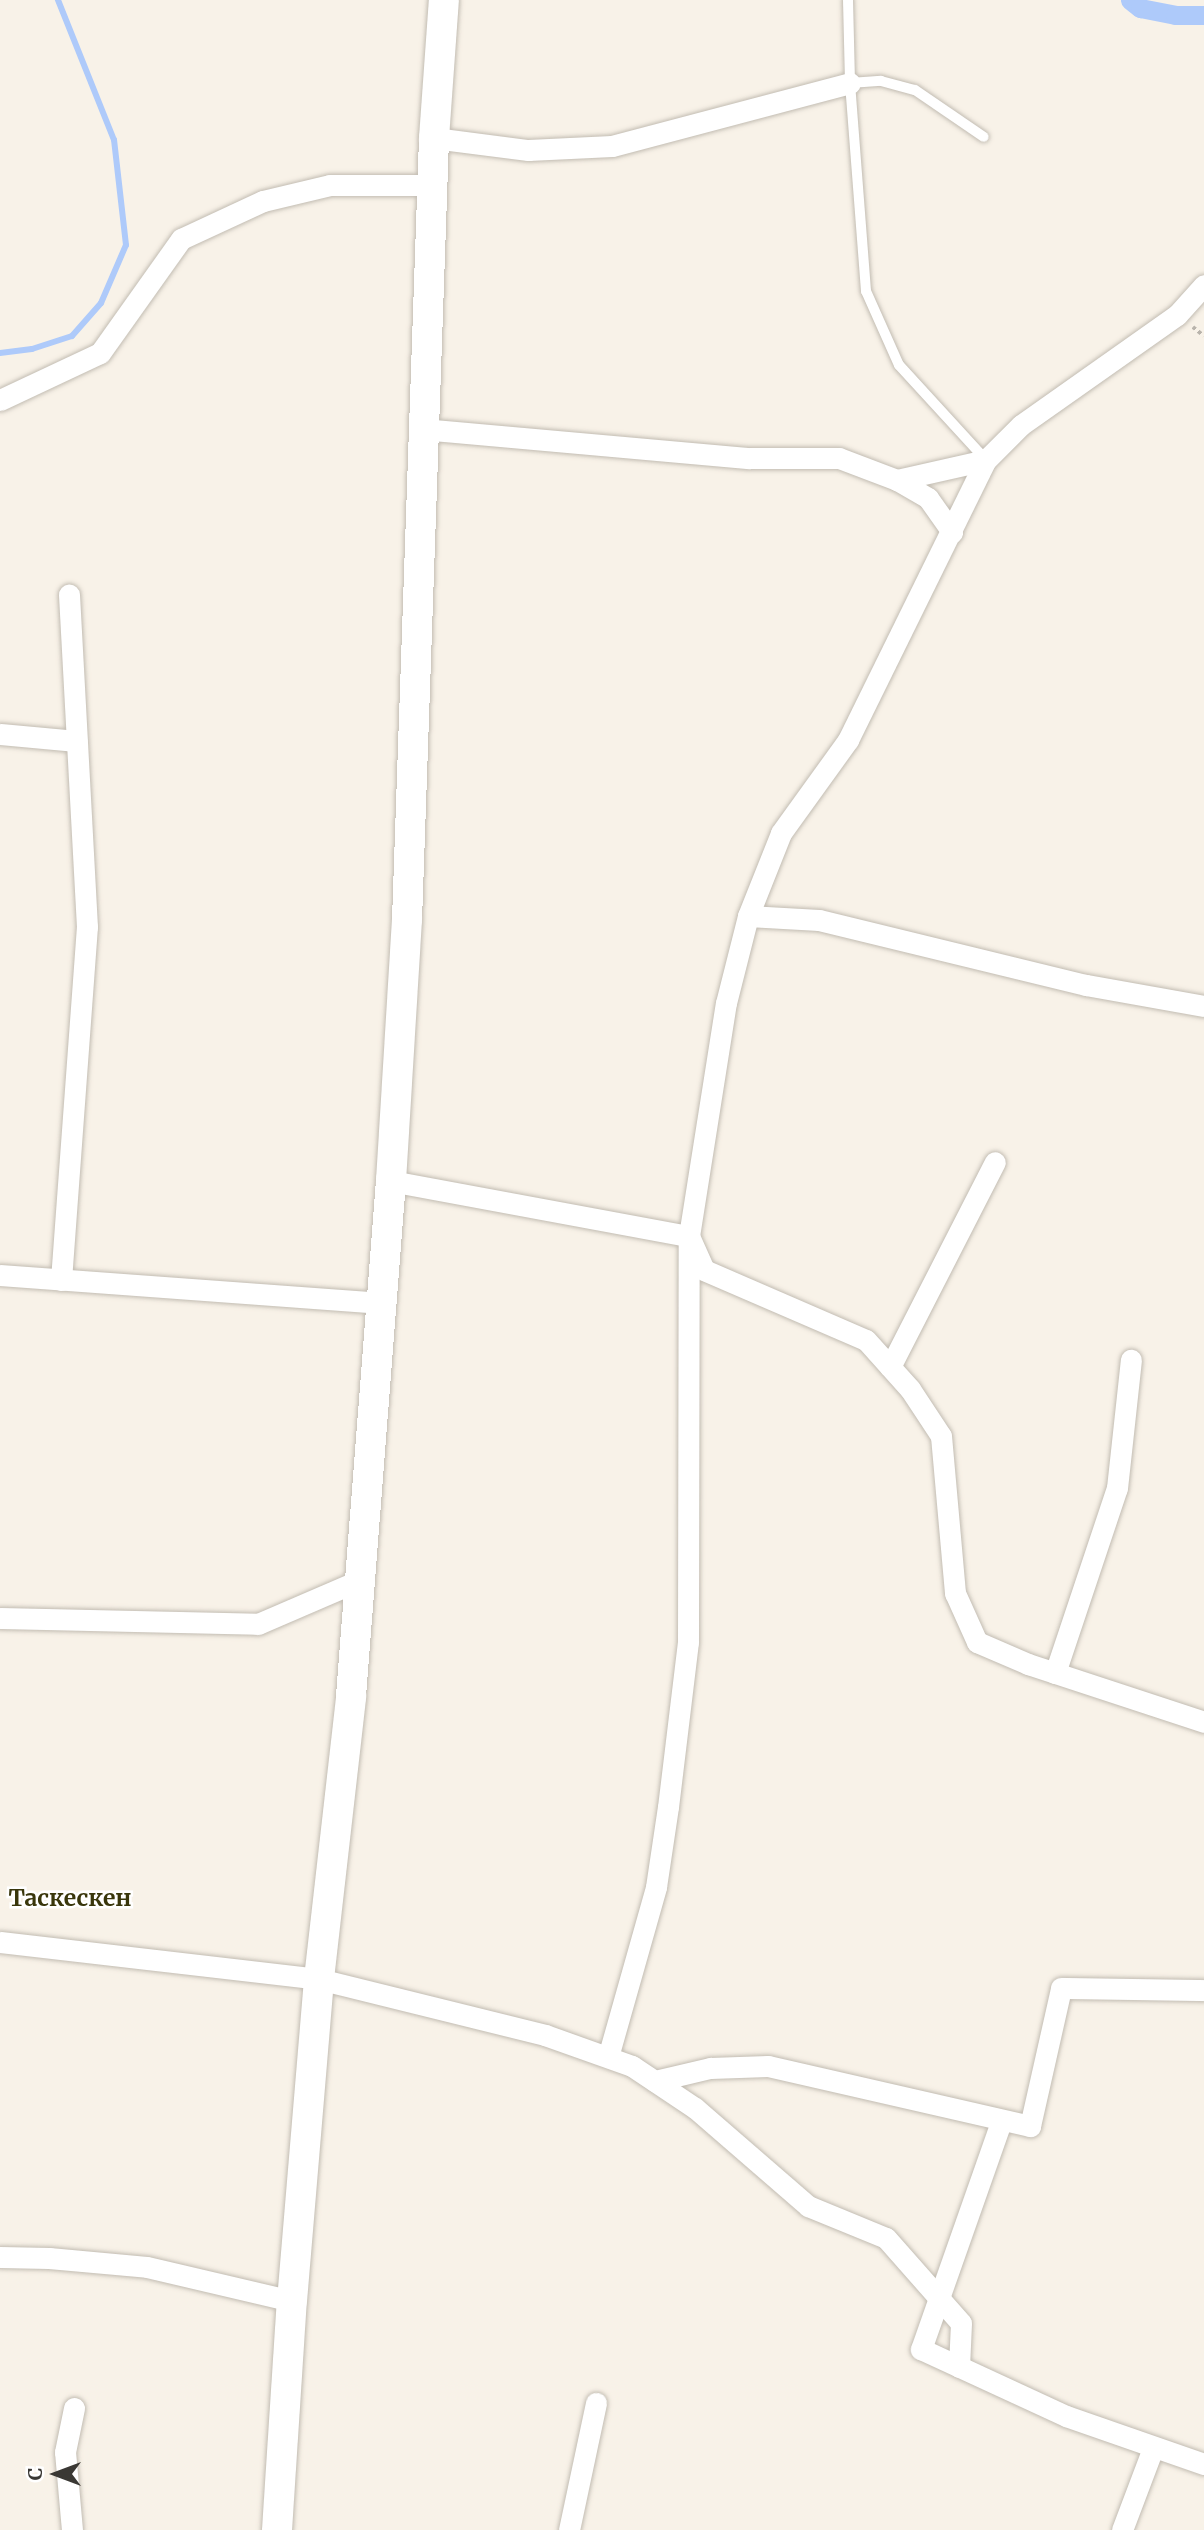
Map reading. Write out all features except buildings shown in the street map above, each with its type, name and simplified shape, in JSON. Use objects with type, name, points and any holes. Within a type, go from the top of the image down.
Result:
[{"type":"main road","points":[[277,2530],[292,2301],[319,1979],[351,1696],[391,1181],[407,920],[422,429],[434,138],[444,0]]},
{"type":"street","points":[[434,138],[528,150],[612,146],[850,83]]},
{"type":"street","points":[[0,400],[100,353],[180,239],[263,201],[330,186],[432,186]]},
{"type":"street","points":[[608,2057],[656,1887],[688,1642],[689,1236],[701,1144],[726,1003],[748,916],[781,833],[848,740],[986,460],[1021,425],[1177,315],[1204,285]]},
{"type":"street","points":[[422,429],[750,458],[839,458],[897,480],[928,498],[952,532]]},
{"type":"street","points":[[897,480],[986,460]]},
{"type":"street","points":[[61,1280],[87,927],[69,594]]},
{"type":"street","points":[[0,734],[77,741]]},
{"type":"street","points":[[748,916],[819,920],[1086,985],[1204,1006]]},
{"type":"street","points":[[890,1367],[995,1161]]},
{"type":"street","points":[[391,1181],[689,1236]]},
{"type":"street","points":[[689,1236],[704,1270],[866,1340],[910,1389],[941,1436],[955,1592],[977,1642],[1055,1673],[1204,1722]]},
{"type":"street","points":[[0,1275],[382,1303]]},
{"type":"street","points":[[1055,1673],[1117,1488],[1130,1360]]},
{"type":"street","points":[[0,1618],[258,1624],[360,1580]]},
{"type":"street","points":[[0,1942],[319,1979],[545,2035],[632,2066],[695,2108],[808,2206],[886,2238],[961,2323],[959,2367]]},
{"type":"street","points":[[654,2081],[710,2068],[768,2066],[1001,2122],[1030,2126],[1061,1988],[1204,1990]]},
{"type":"street","points":[[1001,2122],[921,2349],[1066,2416],[1204,2464]]},
{"type":"street","points":[[0,2257],[49,2258],[147,2267],[292,2301]]},
{"type":"street","points":[[569,2530],[596,2403]]},
{"type":"street","points":[[72,2530],[65,2452],[74,2407]]},
{"type":"street","points":[[1122,2530],[1153,2448]]},
{"type":"lane","points":[[848,0],[850,83],[866,291],[899,365],[986,460]]},
{"type":"lane","points":[[850,83],[881,81],[915,90],[984,137]]},
{"type":"waterway","points":[[0,353],[32,349],[72,336],[101,303],[126,245],[114,140],[58,0]]},
{"type":"waterway","points":[[1130,0],[1140,8],[1175,15],[1204,15]]},
{"type":"district","name":"Таскескен","points":[[70,1898]]}]
